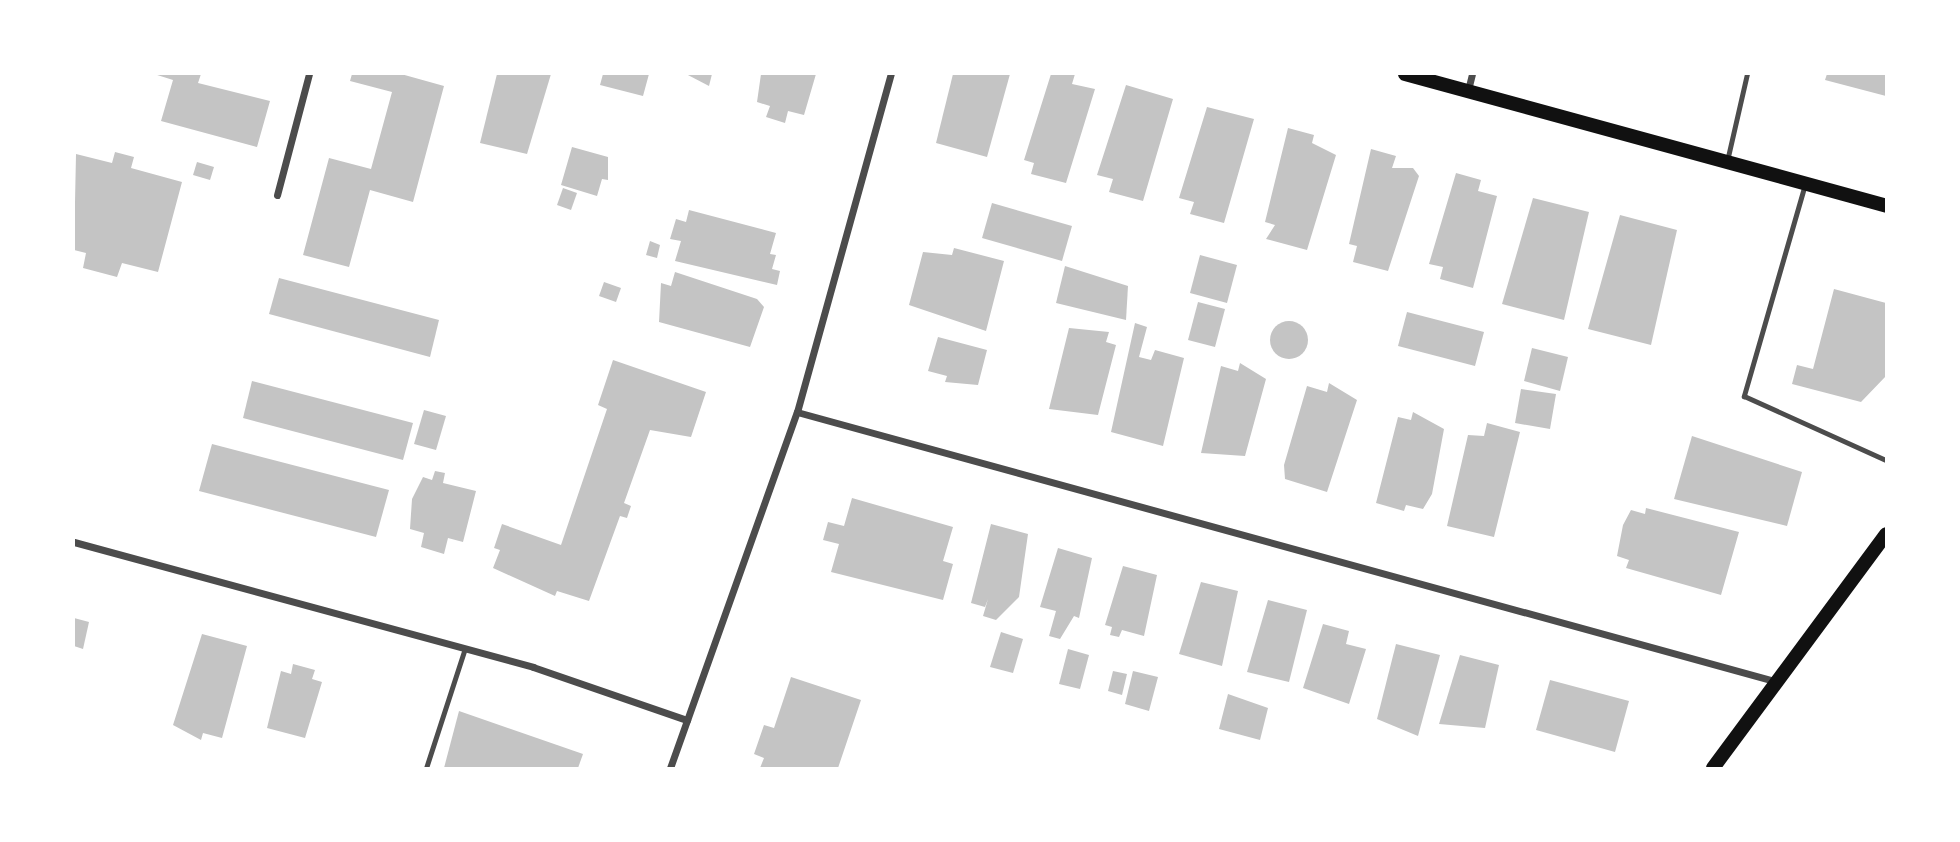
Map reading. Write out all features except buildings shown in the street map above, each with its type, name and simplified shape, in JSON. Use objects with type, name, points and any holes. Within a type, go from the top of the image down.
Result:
[{"type":"main road","points":[[1405,74],[1886,206]]},
{"type":"main road","points":[[1713,768],[1886,534]]},
{"type":"street","points":[[277,195],[309,74]]},
{"type":"street","points":[[670,768],[797,412],[891,74]]},
{"type":"street","points":[[1468,90],[1472,74]]},
{"type":"street","points":[[797,412],[1779,682]]},
{"type":"street","points":[[74,541],[465,648],[687,720]]},
{"type":"lane","points":[[1727,162],[1747,74]]},
{"type":"lane","points":[[1805,184],[1744,396],[1886,460]]},
{"type":"lane","points":[[426,768],[465,648]]}]
